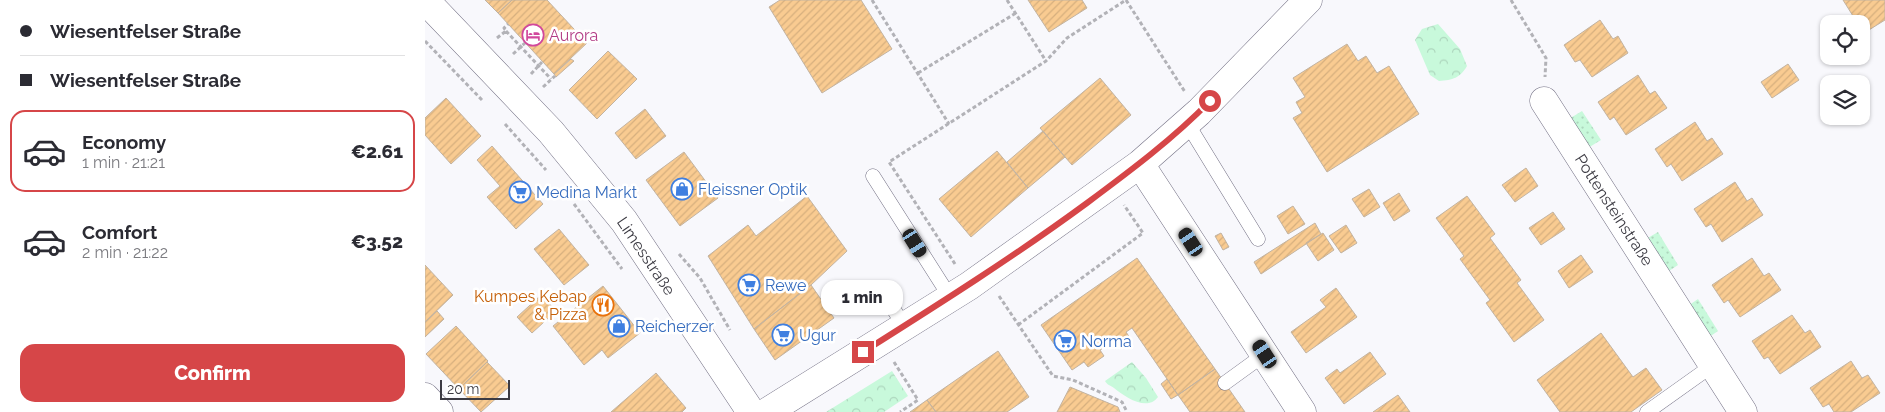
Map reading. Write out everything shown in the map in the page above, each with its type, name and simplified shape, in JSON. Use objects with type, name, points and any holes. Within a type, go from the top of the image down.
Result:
[{"type":"street","name":"Limesstraße","points":[[425,0],[551,132],[624,221],[751,412]]},
{"type":"street","points":[[767,412],[968,286],[1140,164],[1193,118],[1308,0]]},
{"type":"street","name":"Pottensteinstraße","points":[[1544,101],[1743,412]]},
{"type":"street","points":[[1140,164],[1302,412]]},
{"type":"street","points":[[425,397],[439,412]]},
{"type":"lane","points":[[1193,118],[1258,238]]},
{"type":"lane","points":[[873,176],[968,286]]},
{"type":"lane","points":[[885,297],[904,326]]},
{"type":"lane","points":[[1225,383],[1265,354]]},
{"type":"lane","points":[[1647,412],[1713,365]]},
{"type":"path","points":[[872,0],[949,124]]},
{"type":"path","points":[[1007,0],[1046,61]]},
{"type":"path","points":[[1127,412],[1122,402],[1073,380],[1053,376],[1018,325],[968,286],[889,162],[1046,61],[1067,38],[1126,0],[1193,118]]},
{"type":"path","points":[[1511,0],[1546,58],[1544,101]]},
{"type":"path","points":[[918,73],[1016,13]]},
{"type":"path","points":[[508,24],[503,28],[551,79]]},
{"type":"path","points":[[497,38],[506,30]]},
{"type":"path","points":[[425,41],[484,102]]},
{"type":"path","points":[[513,54],[525,43]]},
{"type":"path","points":[[531,74],[542,62]]},
{"type":"path","points":[[543,87],[555,76]]},
{"type":"path","points":[[503,121],[552,177]]},
{"type":"path","points":[[1018,325],[1143,233],[1110,186]]},
{"type":"path","points":[[568,197],[627,275]]},
{"type":"path","points":[[880,341],[918,400],[900,412]]},
{"type":"green space","points":[[1438,24],[1460,49],[1467,66],[1456,78],[1439,81],[1430,75],[1415,40],[1422,29]]},
{"type":"green space","points":[[1582,111],[1601,140],[1583,151],[1564,122]]},
{"type":"green space","points":[[1658,232],[1678,265],[1666,273],[1641,242]]},
{"type":"green space","points":[[1698,299],[1718,331],[1699,344],[1679,312]]},
{"type":"green space","points":[[1132,362],[1146,378],[1158,397],[1153,401],[1148,403],[1136,402],[1105,381]]},
{"type":"green space","points":[[892,371],[908,396],[884,412],[826,412]]},
{"type":"building","points":[[485,0],[512,0],[498,13]]},
{"type":"building","points":[[512,0],[547,0],[587,43],[554,74],[498,13]]},
{"type":"building","points":[[780,0],[861,0],[892,49],[822,93],[769,7]]},
{"type":"building","points":[[1028,0],[1082,0],[1087,8],[1049,32]]},
{"type":"building","points":[[1843,0],[1885,0],[1885,20],[1870,29],[1870,15],[1852,15]]},
{"type":"building","points":[[1600,20],[1613,39],[1618,36],[1628,53],[1592,77],[1580,60],[1575,62],[1564,45]]},
{"type":"building","points":[[1347,44],[1358,61],[1366,56],[1377,73],[1389,66],[1419,114],[1327,172],[1293,118],[1302,113],[1296,102],[1305,97],[1293,78]]},
{"type":"building","points":[[608,51],[637,79],[597,119],[569,90]]},
{"type":"building","points":[[571,59],[574,61],[556,77],[554,74]]},
{"type":"building","points":[[1788,64],[1799,80],[1772,98],[1761,82]]},
{"type":"building","points":[[1638,75],[1650,94],[1655,91],[1667,108],[1626,135],[1614,117],[1610,120],[1598,102]]},
{"type":"building","points":[[1100,78],[1131,115],[1072,165],[1040,128]]},
{"type":"building","points":[[446,98],[481,136],[451,164],[425,135],[425,118]]},
{"type":"building","points":[[645,109],[666,136],[636,159],[615,133]]},
{"type":"building","points":[[1695,122],[1707,141],[1712,138],[1723,154],[1682,181],[1671,164],[1667,167],[1655,149]]},
{"type":"building","points":[[1043,131],[1065,157],[1028,188],[1007,162]]},
{"type":"building","points":[[492,146],[543,204],[516,229],[487,197],[500,186],[477,160]]},
{"type":"building","points":[[997,151],[1028,188],[971,237],[939,199]]},
{"type":"building","name":"Fleissner Optik","points":[[684,152],[718,198],[680,226],[646,180]]},
{"type":"building","points":[[1526,168],[1538,186],[1515,202],[1502,185]]},
{"type":"building","points":[[1735,182],[1747,201],[1752,198],[1763,215],[1722,242],[1711,224],[1706,227],[1694,209]]},
{"type":"building","points":[[1369,189],[1380,207],[1364,217],[1352,199]]},
{"type":"building","points":[[1399,193],[1410,211],[1394,221],[1383,203]]},
{"type":"building","points":[[807,196],[847,251],[811,285],[754,329],[708,256],[748,225],[756,236]]},
{"type":"building","points":[[1467,196],[1495,234],[1490,238],[1521,280],[1517,283],[1544,320],[1514,342],[1486,303],[1490,300],[1460,259],[1464,256],[1436,218]]},
{"type":"building","points":[[1293,206],[1305,224],[1288,234],[1277,216]]},
{"type":"building","points":[[1553,212],[1565,229],[1541,245],[1529,228]]},
{"type":"building","points":[[1315,223],[1321,234],[1261,274],[1254,262]]},
{"type":"building","points":[[1346,225],[1357,243],[1341,253],[1329,236]]},
{"type":"building","points":[[559,229],[589,265],[564,285],[534,249]]},
{"type":"building","points":[[1221,233],[1229,247],[1223,250],[1215,236]]},
{"type":"building","points":[[1323,233],[1334,250],[1318,261],[1306,243]]},
{"type":"building","points":[[1581,255],[1593,272],[1569,288],[1558,271]]},
{"type":"building","points":[[1137,258],[1215,369],[1178,395],[1132,328],[1126,332],[1130,338],[1115,349],[1111,343],[1100,350],[1104,356],[1088,367],[1084,362],[1072,370],[1041,325]]},
{"type":"building","points":[[1752,258],[1764,276],[1769,273],[1781,290],[1740,317],[1728,300],[1724,303],[1712,285]]},
{"type":"building","points":[[425,265],[453,295],[425,322]]},
{"type":"building","points":[[811,285],[834,318],[775,360],[754,329]]},
{"type":"building","points":[[603,286],[640,333],[608,358],[602,350],[584,365],[553,326]]},
{"type":"building","points":[[1336,288],[1357,317],[1306,353],[1291,332],[1326,307],[1320,300]]},
{"type":"building","points":[[541,295],[556,311],[532,333],[517,317]]},
{"type":"building","points":[[437,311],[444,319],[425,337],[425,322]]},
{"type":"building","points":[[1792,315],[1805,333],[1810,330],[1821,347],[1780,374],[1768,357],[1764,359],[1752,341]]},
{"type":"building","points":[[456,326],[488,361],[459,389],[426,354]]},
{"type":"building","points":[[1601,333],[1633,377],[1646,368],[1662,390],[1631,412],[1560,412],[1537,380]]},
{"type":"building","points":[[998,351],[1029,397],[1007,412],[936,412],[927,400]]},
{"type":"building","points":[[1370,352],[1386,374],[1344,404],[1325,378],[1337,369],[1340,373]]},
{"type":"building","points":[[1851,361],[1862,378],[1868,375],[1880,393],[1851,412],[1834,412],[1829,404],[1823,407],[1810,388]]},
{"type":"building","points":[[487,362],[510,386],[481,412],[459,389]]},
{"type":"building","points":[[1215,369],[1245,412],[1190,412],[1178,395]]},
{"type":"building","points":[[656,373],[686,408],[682,412],[611,412]]},
{"type":"building","points":[[1167,379],[1178,395],[1171,399],[1161,384]]},
{"type":"building","points":[[1070,387],[1118,407],[1120,412],[1057,412]]},
{"type":"building","points":[[1398,395],[1410,412],[1373,412]]},
{"type":"building","points":[[927,400],[936,412],[910,412]]},
{"type":"place","name":"Aurora","points":[[533,35]]},
{"type":"place","name":"Fleissner Optik","points":[[682,189]]},
{"type":"place","name":"Medina Markt","points":[[520,192]]},
{"type":"place","name":"Rewe","points":[[749,285]]},
{"type":"place","name":"Kumpes Kebap & Pizza","points":[[603,305]]},
{"type":"place","name":"Reicherzer","points":[[619,326]]},
{"type":"place","name":"Ugur","points":[[783,335]]},
{"type":"place","name":"Norma","points":[[1065,341]]},
{"type":"route","points":[[863,352],[969,286],[1054,227],[1140,164],[1210,101]]}]
